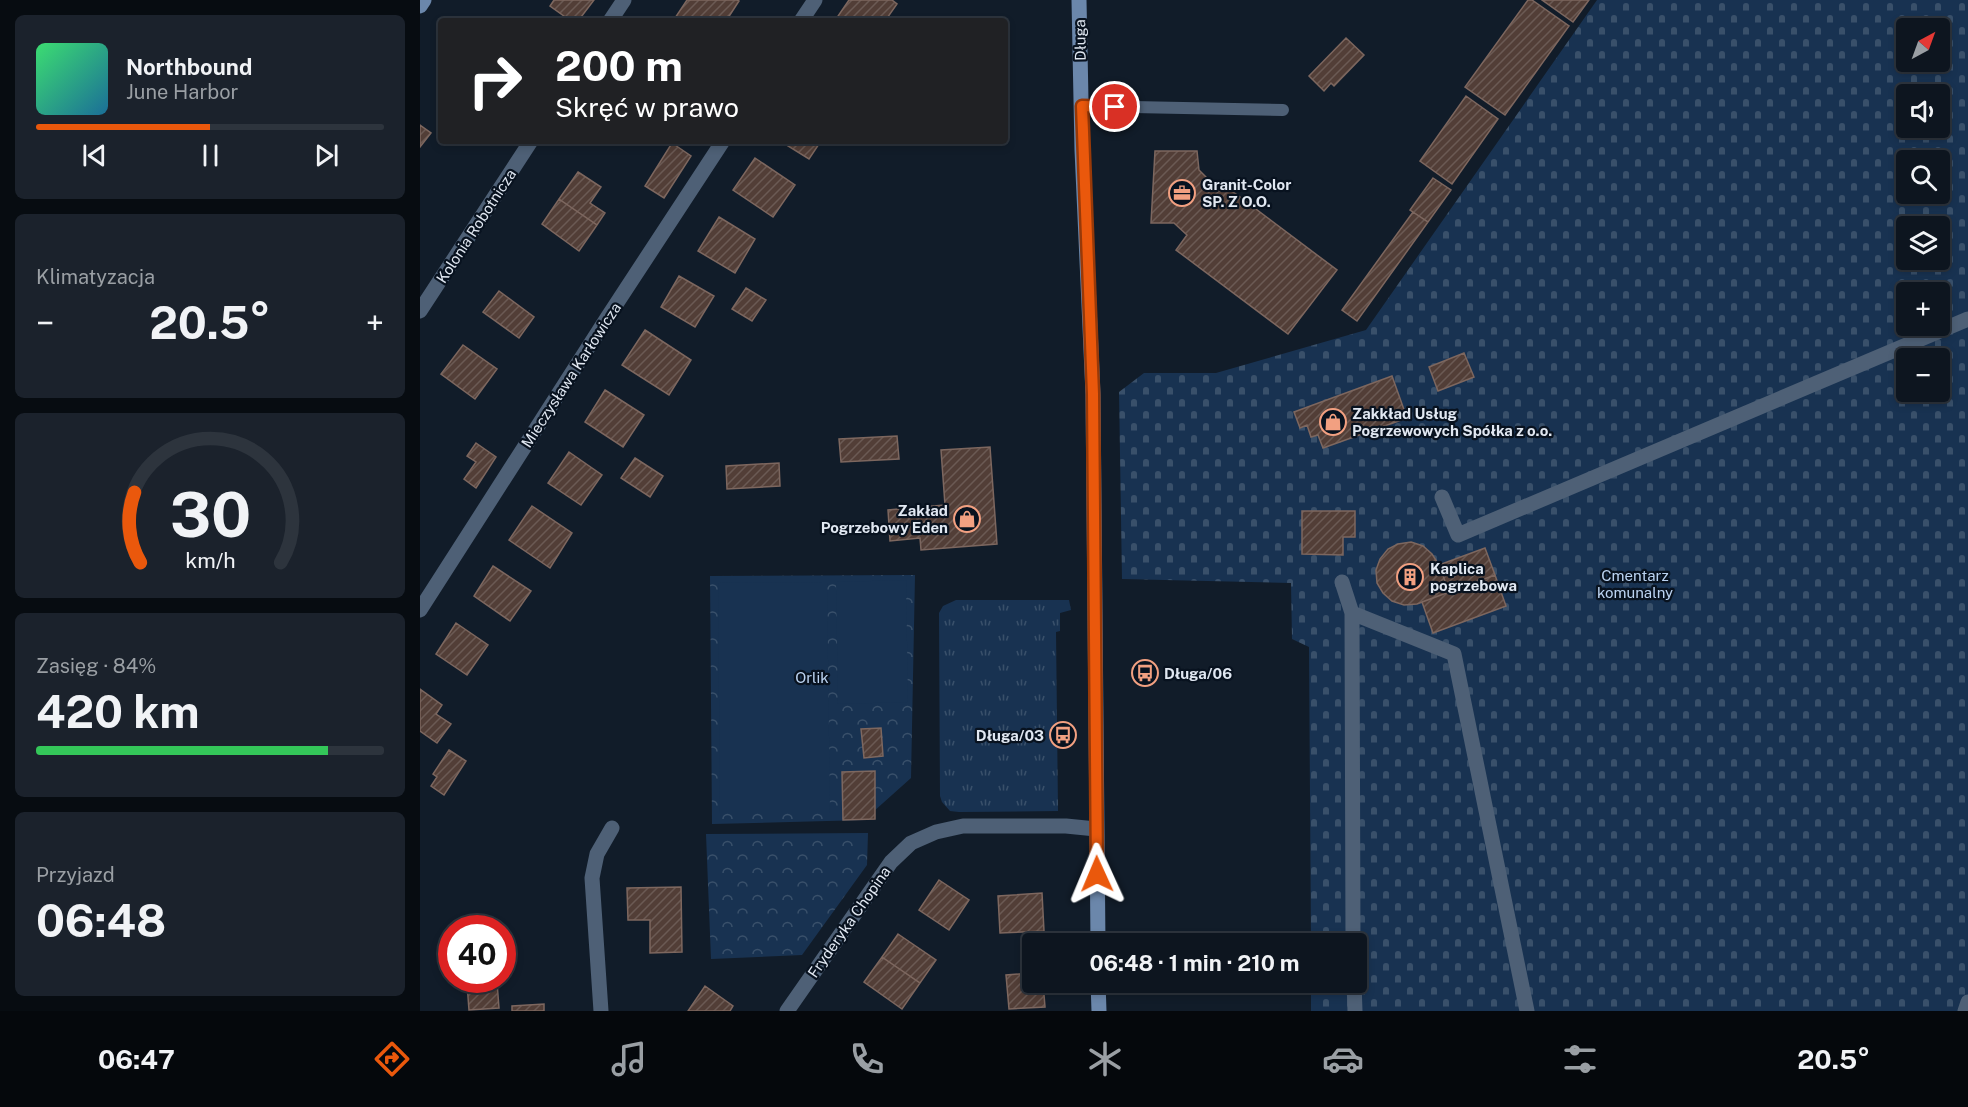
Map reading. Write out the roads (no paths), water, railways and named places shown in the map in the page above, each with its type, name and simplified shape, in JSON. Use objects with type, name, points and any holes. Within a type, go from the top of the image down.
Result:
[{"type":"street","points":[[420,6],[424,0]]},
{"type":"street","points":[[612,18],[624,0]]},
{"type":"street","points":[[803,18],[815,0]]},
{"type":"street","name":"Długa","points":[[1079,0],[1093,394],[1098,933]]},
{"type":"street","name":"Kolonia Robotnicza","points":[[420,311],[529,144]]},
{"type":"street","name":"Mieczysława Karłowicza","points":[[420,610],[721,144]]},
{"type":"street","points":[[1442,497],[1458,535],[1968,319]]},
{"type":"street","points":[[1341,582],[1352,613],[1353,933]]},
{"type":"street","points":[[1352,613],[1454,654],[1527,1011]]},
{"type":"street","name":"Fryderyka Chopina","points":[[787,1011],[891,862],[911,843],[936,832],[963,826],[1096,828]]},
{"type":"street","points":[[601,1011],[592,878],[597,854],[612,828]]},
{"type":"street","points":[[1098,993],[1099,1011]]},
{"type":"street","points":[[1354,993],[1354,1011]]},
{"type":"street","points":[[1965,1011],[1968,1002]]},
{"type":"lane","points":[[1082,106],[1283,110]]},
{"type":"place","name":"Granit-Color SP. Z O.O.","points":[[1182,193]]},
{"type":"place","name":"Zakkład Usług Pogrzewowych Spółka z o.o.","points":[[1333,422]]},
{"type":"place","name":"Zakład Pogrzebowy Eden","points":[[967,519]]},
{"type":"place","name":"Kaplica pogrzebowa","points":[[1410,577]]},
{"type":"place","name":"Długa/06","points":[[1145,673]]},
{"type":"place","name":"Długa/03","points":[[1063,735]]},
{"type":"park label","name":"Cmentarz komunalny","points":[[1635,584]]},
{"type":"park label","name":"Orlik","points":[[812,677]]}]
